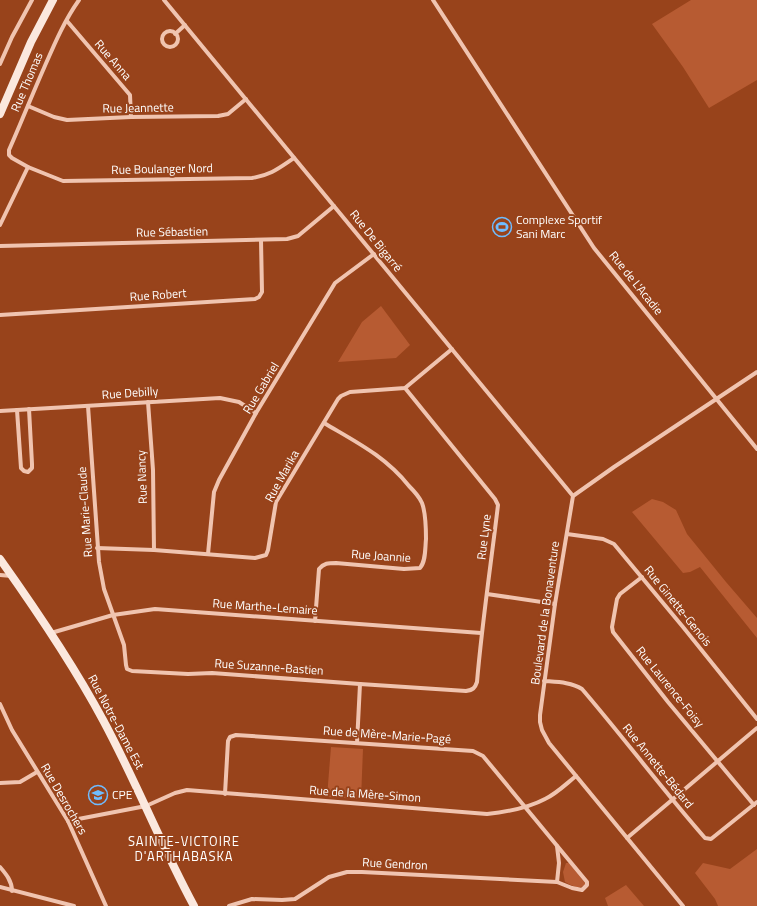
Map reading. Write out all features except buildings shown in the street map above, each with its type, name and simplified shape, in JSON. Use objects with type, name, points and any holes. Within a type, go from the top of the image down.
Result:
[{"type":"street","points":[[0,64],[1,57],[32,0]]},
{"type":"street","points":[[0,114],[31,42],[53,0]]},
{"type":"street","points":[[48,10],[59,0]]},
{"type":"street","name":"Rue Thomas","points":[[28,167],[12,158],[9,155],[9,150],[55,44],[79,0]]},
{"type":"street","name":"Rue De Bigarré","points":[[164,0],[573,496]]},
{"type":"street","name":"Rue de L'Acadie","points":[[433,0],[594,248],[757,449]]},
{"type":"street","name":"Rue Anna","points":[[67,21],[130,94],[131,117]]},
{"type":"street","points":[[175,34],[185,25]]},
{"type":"street","name":"Rue Jeannette","points":[[28,106],[54,118],[67,120],[131,117],[218,116],[228,114],[246,99]]},
{"type":"street","name":"Rue Boulanger Nord","points":[[28,167],[63,181],[252,178],[265,176],[294,158]]},
{"type":"street","points":[[0,224],[28,167]]},
{"type":"street","name":"Rue Sébastien","points":[[0,246],[293,238],[298,236],[334,206]]},
{"type":"street","name":"Rue Robert","points":[[0,315],[255,299],[259,297],[262,292],[261,240]]},
{"type":"street","name":"Rue Gabriel","points":[[208,554],[216,485],[256,414],[335,284],[374,254]]},
{"type":"street","points":[[405,388],[452,349]]},
{"type":"street","points":[[573,496],[757,372]]},
{"type":"street","name":"Rue Marika","points":[[97,548],[154,550],[255,558],[266,555],[276,502],[338,399],[346,394],[405,388]]},
{"type":"street","name":"Rue Lyne","points":[[405,388],[495,499],[498,505],[481,633],[477,682],[475,688],[466,691]]},
{"type":"street","name":"Rue Debilly","points":[[0,411],[213,398],[239,402],[256,414]]},
{"type":"street","name":"Rue Nancy","points":[[148,402],[153,470],[154,550]]},
{"type":"street","name":"Rue Marie-Claude","points":[[88,406],[97,548],[101,577],[113,615]]},
{"type":"street","points":[[17,410],[21,468],[24,472],[28,472],[32,468],[29,409]]},
{"type":"street","name":"Rue Joannie","points":[[315,621],[320,569],[322,566],[326,563],[336,563],[404,569],[420,568],[423,565],[426,535],[423,505],[420,498],[399,473],[380,457],[324,423]]},
{"type":"street","name":"Boulevard de la Bonaventure","points":[[573,496],[544,681],[540,715],[542,730],[549,743],[683,906]]},
{"type":"street","name":"Rue Ginette-Genois","points":[[567,534],[594,537],[609,541],[618,549],[757,719]]},
{"type":"street","name":"Rue Notre-Dame Est","points":[[0,559],[51,634],[96,707],[194,906]]},
{"type":"street","points":[[0,575],[12,576]]},
{"type":"street","name":"Rue Laurence-Foisy","points":[[642,577],[620,594],[617,599],[612,627],[613,632],[717,762],[755,804]]},
{"type":"street","points":[[487,594],[556,604]]},
{"type":"street","name":"Rue Marthe-Lemaire","points":[[51,634],[113,615],[155,609],[481,633]]},
{"type":"street","name":"Rue Suzanne-Bastien","points":[[113,615],[124,645],[127,669],[132,671],[188,674],[212,673],[466,691]]},
{"type":"street","name":"Rue Annette-Bédard","points":[[544,681],[569,684],[582,689],[671,800],[705,838],[711,839],[755,804]]},
{"type":"street","points":[[357,742],[360,684]]},
{"type":"street","name":"Rue Desrochers","points":[[0,704],[12,730],[68,821],[106,906]]},
{"type":"street","points":[[628,838],[757,728]]},
{"type":"street","name":"Rue de Mère-Marie-Pagé","points":[[224,794],[226,748],[230,737],[236,735],[357,742],[478,753],[483,756],[525,806],[586,880],[587,885],[582,890],[578,890],[557,882]]},
{"type":"street","points":[[0,783],[20,782],[37,772]]},
{"type":"street","name":"Rue de la Mère-Simon","points":[[68,821],[146,806],[180,791],[187,790],[487,814],[507,811],[546,799],[576,776]]},
{"type":"street","points":[[557,845],[559,863],[557,882]]},
{"type":"street","points":[[0,867],[6,874],[12,886],[12,891]]},
{"type":"street","name":"Rue Gendron","points":[[229,906],[258,898],[282,900],[295,899],[329,877],[347,872],[557,882]]},
{"type":"street","points":[[0,887],[74,906]]},
{"type":"shaded area","points":[[691,0],[757,0],[757,80],[709,108],[683,67],[652,24]]},
{"type":"shaded area","points":[[381,306],[410,345],[396,358],[338,362],[362,322]]},
{"type":"shaded area","points":[[652,499],[663,502],[676,510],[687,534],[757,618],[757,638],[700,567],[690,572],[683,573],[632,512]]},
{"type":"shaded area","points":[[331,747],[363,749],[361,799],[327,797]]},
{"type":"shaded area","points":[[757,849],[757,906],[718,906],[715,899],[695,873],[703,863],[730,869]]},
{"type":"shaded area","points":[[566,863],[569,863],[585,885],[577,887],[565,882],[563,872]]},
{"type":"shaded area","points":[[626,885],[644,906],[608,906],[605,898]]},
{"type":"place","name":"Complexe Sportif Sani Marc","points":[[502,227]]},
{"type":"place","name":"CPE","points":[[98,795]]},
{"type":"district","name":"SAINTE-VICTOIRE D'ARTHABASKA","points":[[184,848]]}]
